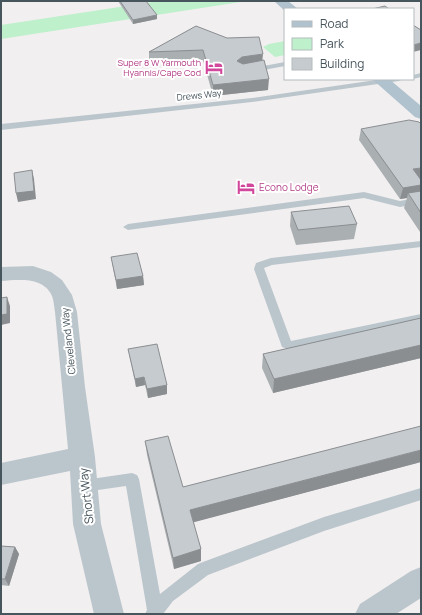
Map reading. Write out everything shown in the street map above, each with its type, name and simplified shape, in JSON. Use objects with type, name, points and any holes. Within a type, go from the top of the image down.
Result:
[{"type":"main road","points":[[280,1],[290,8]]},
{"type":"main road","points":[[382,80],[421,114]]},
{"type":"street","name":"Cleveland Way","points":[[1,274],[33,273],[44,277],[55,285],[62,295],[66,312],[72,379],[82,457]]},
{"type":"street","name":"Short Way","points":[[1,474],[82,457],[88,524],[109,614]]},
{"type":"street","points":[[370,614],[421,581]]},
{"type":"lane","points":[[242,71],[284,64]]},
{"type":"lane","name":"Drews Way","points":[[1,127],[252,100],[382,80]]},
{"type":"lane","points":[[128,227],[364,195],[400,204],[421,200]]},
{"type":"lane","points":[[421,244],[271,262],[260,266],[259,269],[286,344],[290,346],[421,318]]},
{"type":"lane","points":[[84,486],[132,479],[154,612]]},
{"type":"lane","points":[[154,612],[168,596],[203,569],[324,524],[421,494]]},
{"type":"green space","points":[[159,1],[247,1],[1,39],[1,25]]},
{"type":"green space","points":[[284,41],[284,55],[275,57],[263,47],[269,44]]},
{"type":"building","points":[[120,1],[146,1],[157,15],[133,20]]},
{"type":"building","points":[[385,6],[388,8],[376,8]]},
{"type":"building","points":[[196,26],[227,38],[259,37],[263,54],[242,57],[237,61],[243,64],[264,60],[269,79],[213,85],[203,50],[149,52]]},
{"type":"building","points":[[414,26],[421,30],[421,43],[414,45]]},
{"type":"building","points":[[409,120],[419,122],[421,124],[421,168],[413,169],[421,180],[421,185],[403,188],[361,129]]},
{"type":"building","points":[[32,170],[34,191],[16,193],[14,173]]},
{"type":"building","points":[[421,191],[421,213],[408,193]]},
{"type":"building","points":[[349,206],[357,224],[298,230],[291,212]]},
{"type":"building","points":[[137,253],[143,276],[116,280],[111,257]]},
{"type":"building","points":[[7,297],[7,314],[1,315],[1,298]]},
{"type":"building","points":[[421,318],[421,345],[274,379],[263,354]]},
{"type":"building","points":[[157,344],[167,385],[147,389],[144,377],[135,379],[128,349]]},
{"type":"building","points":[[421,426],[421,450],[190,510],[201,549],[173,558],[145,441],[168,436],[183,487]]},
{"type":"building","points":[[1,546],[15,547],[5,579],[1,579]]},
{"type":"place","name":"Super 8 W Yarmouth Hyannis/Cape Cod","points":[[214,67]]},
{"type":"place","name":"Econo Lodge","points":[[246,187]]}]
